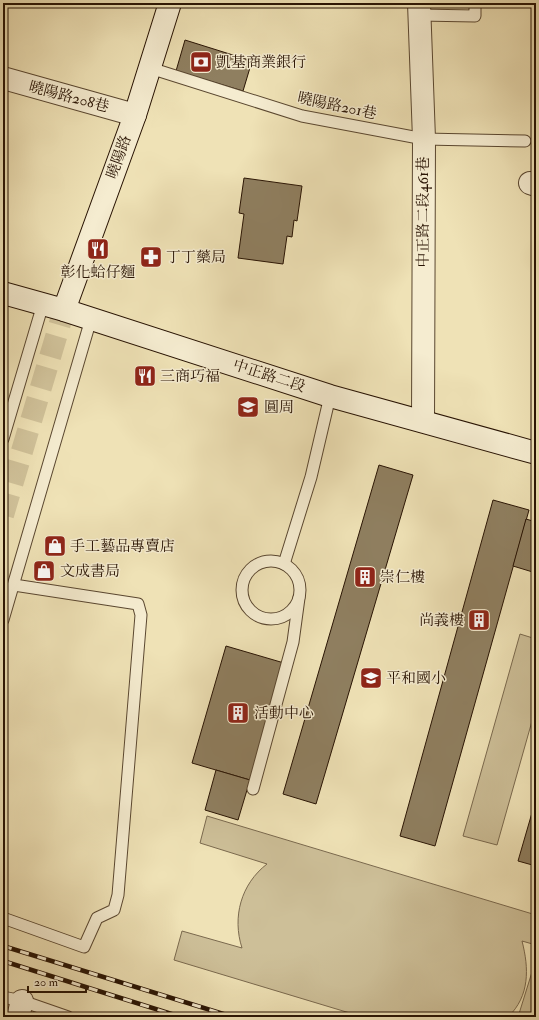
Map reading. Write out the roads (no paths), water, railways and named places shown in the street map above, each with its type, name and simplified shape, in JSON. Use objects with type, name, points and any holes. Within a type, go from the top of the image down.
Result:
[{"type":"street","name":"曉陽路","points":[[64,310],[135,115],[170,3]]},
{"type":"street","name":"中正路二段461巷","points":[[419,9],[424,139],[423,421]]},
{"type":"street","name":"曉陽路208巷","points":[[3,78],[135,115]]},
{"type":"street","name":"中正路二段","points":[[3,293],[64,310],[330,396],[536,453]]},
{"type":"lane","points":[[419,9],[475,16],[475,3]]},
{"type":"lane","name":"曉陽路201巷","points":[[150,68],[302,116],[424,139],[524,141]]},
{"type":"lane","points":[[3,439],[43,304]]},
{"type":"lane","points":[[3,620],[92,319]]},
{"type":"lane","points":[[284,564],[311,477],[330,396]]},
{"type":"lane","points":[[253,789],[293,642],[299,598],[300,590],[298,578],[291,568],[276,561],[258,563],[250,569],[242,584],[241,593],[248,610],[256,616],[264,619],[273,620],[289,613],[299,598]]},
{"type":"lane","points":[[3,918],[84,947],[97,918],[114,910],[118,895],[142,615],[138,604],[14,585]]},
{"type":"lane","points":[[14,1005],[68,1017]]},
{"type":"tunnel","points":[[3,515],[64,310]]},
{"type":"railway","points":[[3,946],[233,1017]]},
{"type":"railway","points":[[3,961],[181,1017]]},
{"type":"place","name":"凱基商業銀行","points":[[201,62]]},
{"type":"place","name":"彰化蛤仔麵","points":[[98,249]]},
{"type":"place","name":"丁丁藥局","points":[[151,257]]},
{"type":"place","name":"三商巧福","points":[[145,376]]},
{"type":"place","name":"圓周","points":[[248,407]]},
{"type":"place","name":"手工藝品專賣店","points":[[55,546]]},
{"type":"place","name":"文成書局","points":[[44,571]]},
{"type":"place","name":"崇仁樓","points":[[365,577]]},
{"type":"place","name":"尚義樓","points":[[479,620]]},
{"type":"place","name":"平和國小","points":[[371,678]]},
{"type":"place","name":"活動中心","points":[[238,713]]}]
